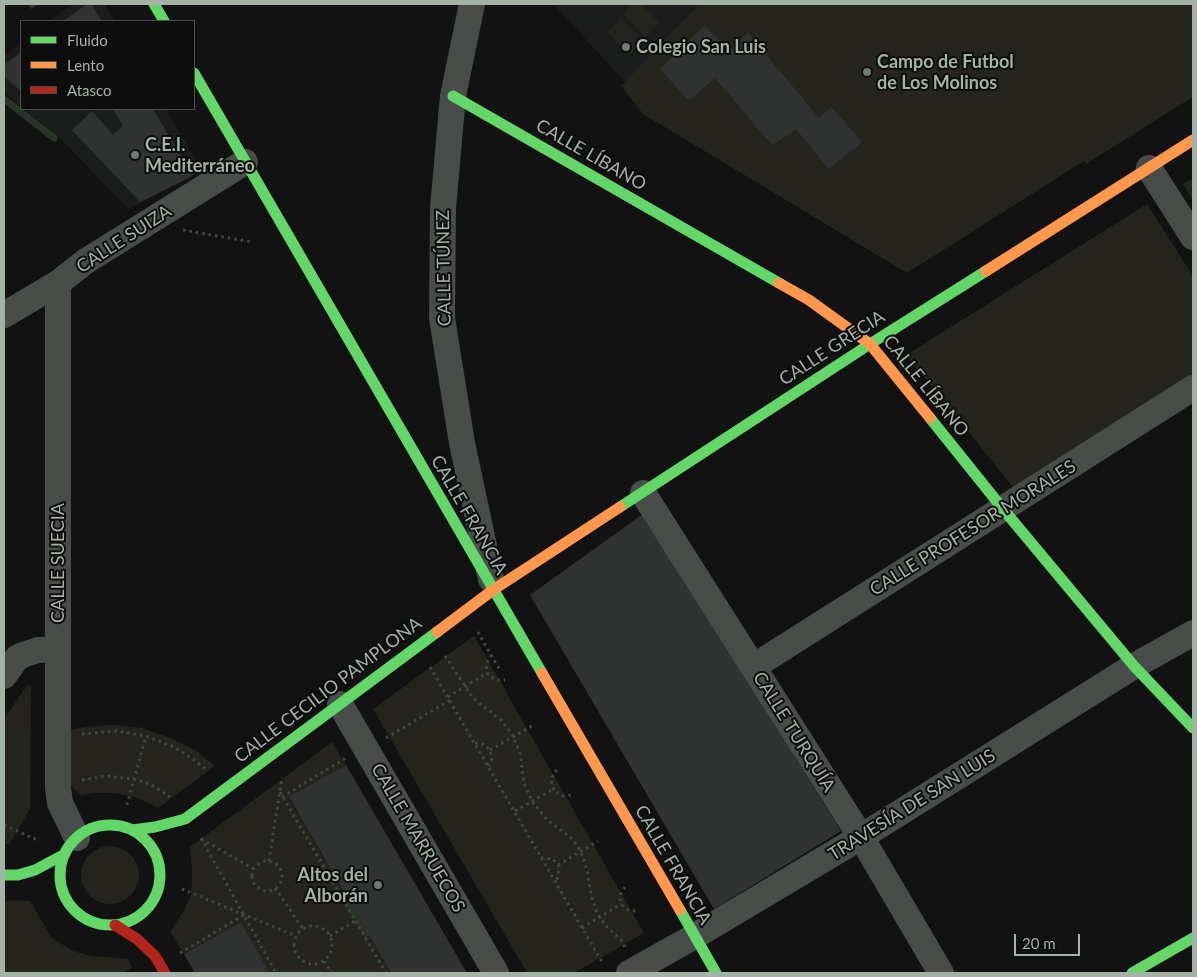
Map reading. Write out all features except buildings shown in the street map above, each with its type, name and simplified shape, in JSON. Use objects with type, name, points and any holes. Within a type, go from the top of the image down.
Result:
[{"type":"street","points":[[154,4],[163,20]]},
{"type":"street","name":"CALLE TÚNEZ","points":[[472,4],[453,96],[443,208],[442,318],[462,443],[493,590]]},
{"type":"street","name":"CALLE FRANCIA","points":[[195,75],[716,973]]},
{"type":"street","name":"CALLE LÍBANO","points":[[453,96],[809,300],[870,344],[1003,509],[1134,666],[1193,728]]},
{"type":"street","name":"CALLE GRECIA","points":[[493,590],[870,344],[1193,140]]},
{"type":"street","name":"CALLE SUIZA","points":[[4,315],[58,283],[86,261],[245,162]]},
{"type":"street","points":[[1149,168],[1193,237]]},
{"type":"street","name":"CALLE SUECIA","points":[[58,283],[58,788],[71,846]]},
{"type":"street","name":"CALLE PROFESOR MORALES","points":[[754,667],[1193,388]]},
{"type":"street","name":"CALLE TURQUÍA","points":[[643,493],[861,837],[941,973]]},
{"type":"street","name":"CALLE CECILIO PAMPLONA","points":[[132,830],[155,827],[184,819],[493,590]]},
{"type":"street","name":"TRAVESÍA DE SAN LUIS","points":[[629,973],[861,837],[1134,666],[1193,633]]},
{"type":"street","points":[[5,670],[17,658],[30,651],[58,649]]},
{"type":"street","name":"CALLE MARRUECOS","points":[[340,704],[496,973]]},
{"type":"street","name":"CALLE CECILIO PAMPLONA","points":[[175,834],[184,819]]},
{"type":"street","points":[[4,876],[18,875],[41,867],[71,846],[84,832],[95,827],[120,826],[142,836],[151,845],[157,856],[160,880],[158,892],[150,905],[134,919],[115,925],[100,924],[78,914],[70,905],[61,883],[60,871],[71,846]]},
{"type":"street","points":[[160,868],[167,850]]},
{"type":"street","points":[[18,875],[34,882]]},
{"type":"street","points":[[47,886],[65,894]]},
{"type":"street","points":[[150,905],[151,919]]},
{"type":"street","points":[[115,925],[137,939],[155,956],[165,973]]},
{"type":"street","points":[[152,938],[155,956]]},
{"type":"street","points":[[1132,973],[1193,938]]},
{"type":"path","points":[[179,229],[252,242]]},
{"type":"path","points":[[474,626],[500,670]]},
{"type":"path","points":[[443,653],[473,698],[502,721],[514,736],[520,753],[524,783],[532,801],[547,820],[570,837],[580,851],[587,870],[595,908],[610,931],[622,941]]},
{"type":"path","points":[[491,655],[486,664],[487,673],[494,680],[505,680]]},
{"type":"path","points":[[429,664],[602,962]]},
{"type":"path","points":[[381,741],[487,673]]},
{"type":"path","points":[[490,750],[532,726]]},
{"type":"path","points":[[74,736],[116,731],[146,736],[162,741],[179,750],[210,773]]},
{"type":"path","points":[[127,805],[146,736]]},
{"type":"path","points":[[475,743],[485,744],[490,750],[492,759],[488,766]]},
{"type":"path","points":[[282,796],[350,756]]},
{"type":"path","points":[[557,770],[552,777],[553,788],[562,796],[572,795]]},
{"type":"path","points":[[269,861],[282,774]]},
{"type":"path","points":[[82,780],[105,776],[134,779],[150,784],[172,799]]},
{"type":"path","points":[[515,812],[553,788]]},
{"type":"path","points":[[280,792],[386,973]]},
{"type":"path","points":[[4,825],[37,840]]},
{"type":"path","points":[[197,831],[276,973]]},
{"type":"path","points":[[201,838],[254,869]]},
{"type":"path","points":[[558,865],[598,841]]},
{"type":"path","points":[[541,858],[553,860],[558,865],[559,876],[555,882]]},
{"type":"path","points":[[269,861],[278,867],[282,875],[281,881],[275,888],[265,890],[258,888],[253,879],[254,869],[258,864],[269,861]]},
{"type":"path","points":[[625,886],[620,895],[622,904],[628,910],[638,910]]},
{"type":"path","points":[[182,888],[296,936]]},
{"type":"path","points":[[275,888],[303,928]]},
{"type":"path","points":[[582,928],[622,904]]},
{"type":"path","points":[[175,956],[244,915]]},
{"type":"path","points":[[330,936],[355,921]]},
{"type":"path","points":[[319,926],[330,936],[332,951],[324,961],[311,964],[299,958],[294,950],[296,936],[303,928],[319,926]]},
{"type":"path","points":[[324,961],[332,973]]},
{"type":"shaded area","points":[[72,4],[104,4],[114,20],[50,20]]},
{"type":"shaded area","name":"Colegio San Luis","points":[[553,4],[701,4],[625,82]]},
{"type":"shaded area","points":[[632,4],[641,4],[659,22],[645,37],[622,14]]},
{"type":"shaded area","points":[[699,4],[1193,4],[1193,97],[1086,164],[1084,161],[907,273],[643,114],[621,86]]},
{"type":"shaded area","points":[[621,18],[644,40],[630,55],[607,32]]},
{"type":"shaded area","points":[[20,43],[20,106],[4,92],[4,56]]},
{"type":"shaded area","name":"C.E.I. Mediterráneo","points":[[25,110],[167,110],[203,171],[128,209],[61,139]]},
{"type":"shaded area","points":[[1193,178],[1193,201],[1183,184]]},
{"type":"shaded area","points":[[1147,204],[1193,276],[1193,374],[1013,487],[906,355]]},
{"type":"shaded area","points":[[474,636],[644,933],[574,973],[527,973],[373,709]]},
{"type":"shaded area","points":[[28,684],[31,686],[30,808],[10,844],[4,844],[4,719]]},
{"type":"shaded area","points":[[113,725],[143,728],[173,739],[197,751],[215,766],[158,808],[138,798],[116,793],[80,795],[70,783],[70,730]]},
{"type":"shaded area","points":[[332,742],[346,765],[289,798],[391,973],[270,973],[241,922],[184,954],[170,932],[185,909],[191,894],[192,870],[190,847]]},
{"type":"shaded area","points":[[110,846],[121,848],[134,859],[139,875],[137,886],[126,899],[110,904],[99,902],[86,891],[81,875],[83,864],[94,851]]},
{"type":"shaded area","points":[[361,892],[383,926],[365,938],[344,902]]},
{"type":"shaded area","points":[[4,901],[30,901],[52,938],[73,951],[91,956],[128,959],[132,968],[122,973],[4,973]]},
{"type":"waterway","points":[[4,99],[54,138]]},
{"type":"traffic: fast","points":[[154,4],[163,20]]},
{"type":"traffic: fast","points":[[195,75],[542,673]]},
{"type":"traffic: fast","points":[[453,96],[779,283]]},
{"type":"traffic: fast","points":[[620,507],[870,344],[986,271]]},
{"type":"traffic: fast","points":[[930,418],[1134,666],[1193,728]]},
{"type":"traffic: fast","points":[[132,830],[155,827],[185,819],[437,632]]},
{"type":"traffic: fast","points":[[110,825],[129,829],[145,840],[156,856],[160,875],[156,894],[145,910],[129,921],[110,925],[91,921],[75,910],[64,894],[60,875],[64,856],[75,840],[91,829],[110,825]]},
{"type":"traffic: fast","points":[[4,875],[18,875],[35,870],[65,854]]},
{"type":"traffic: fast","points":[[680,910],[716,973]]},
{"type":"traffic: fast","points":[[1132,973],[1193,938]]},
{"type":"traffic: slow","points":[[986,271],[1193,140]]},
{"type":"traffic: slow","points":[[779,283],[809,300],[870,344],[930,418]]},
{"type":"traffic: slow","points":[[437,632],[493,590],[620,507]]},
{"type":"traffic: slow","points":[[542,673],[680,910]]},
{"type":"traffic: jam","points":[[115,925],[137,939],[155,956],[165,973]]},
{"type":"place","name":"Colegio San Luis","points":[[626,47]]},
{"type":"place","name":"Campo de Futbol de Los Molinos","points":[[867,72]]},
{"type":"place","name":"C.E.I. Mediterráneo","points":[[135,155]]},
{"type":"place","name":"Altos del Alborán","points":[[378,885]]}]
